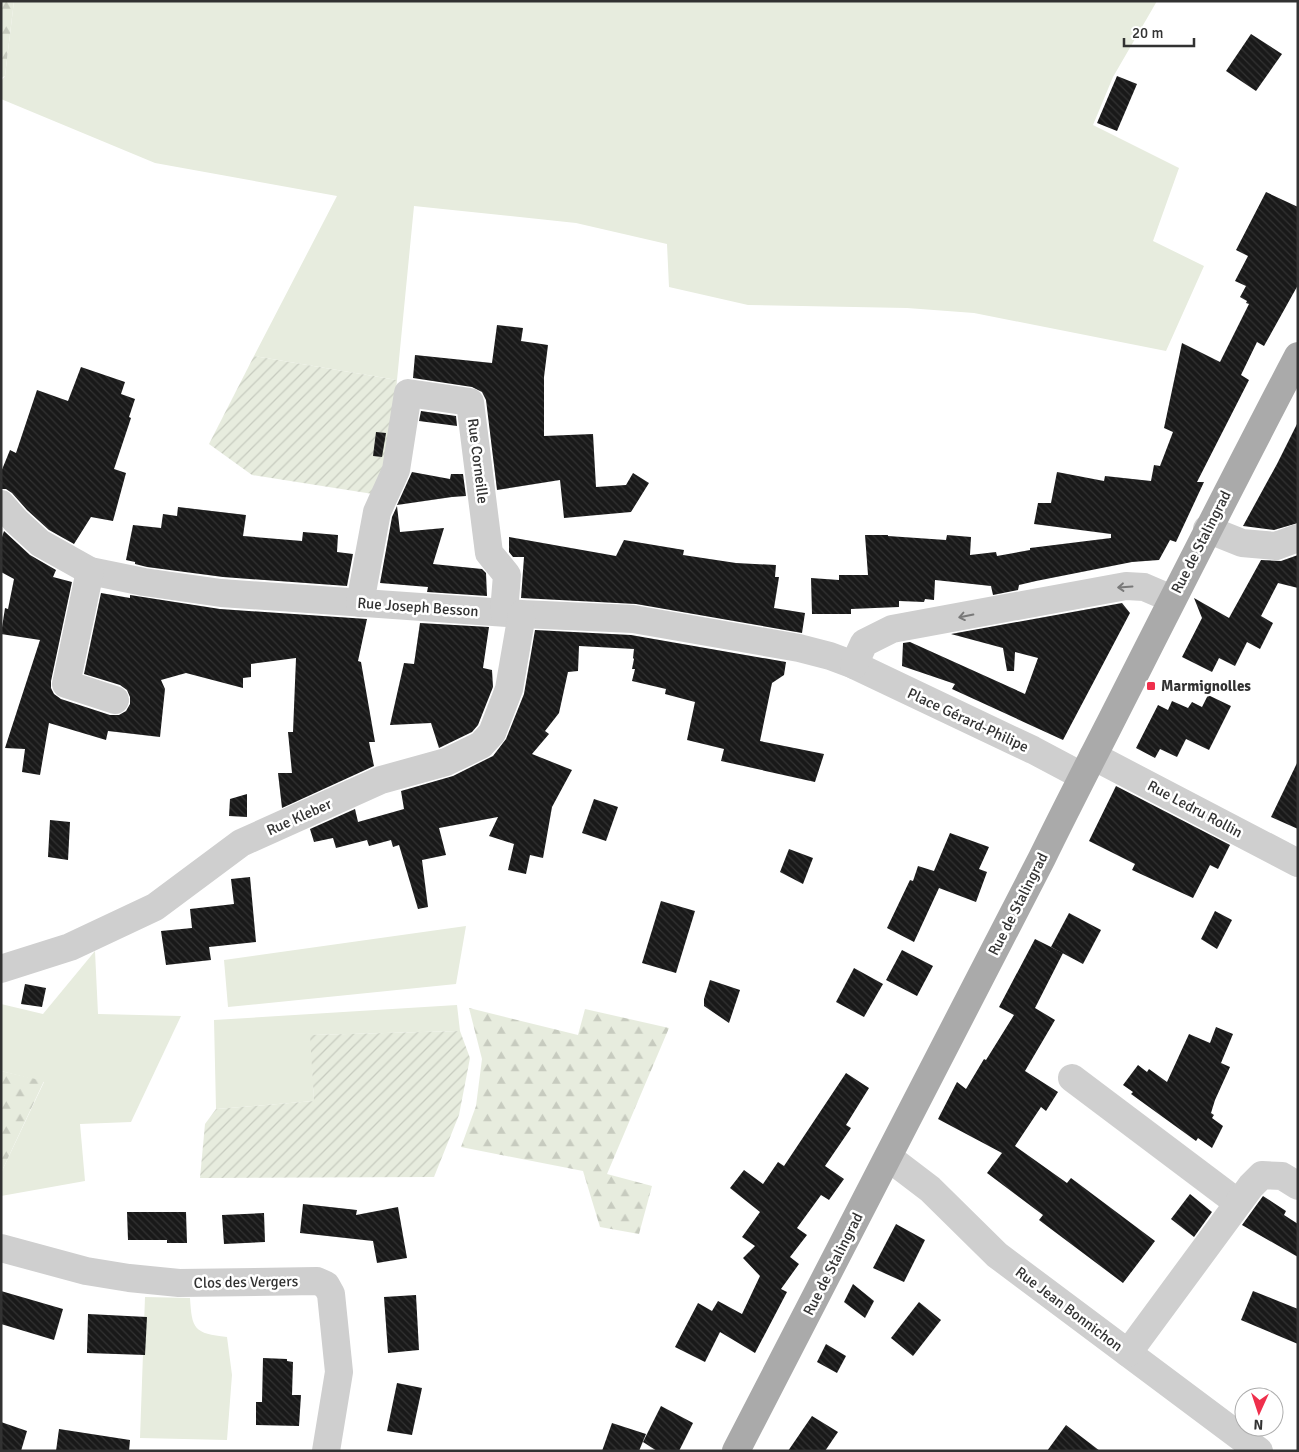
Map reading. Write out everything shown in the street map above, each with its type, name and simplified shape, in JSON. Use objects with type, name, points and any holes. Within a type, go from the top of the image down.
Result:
[{"type":"main road","name":"Rue de Stalingrad","points":[[736,1451],[1038,866],[1207,529],[1298,356]]},
{"type":"street","name":"Rue Corneille","points":[[360,603],[377,512],[396,470],[408,393],[470,402],[490,554],[507,574],[513,613]]},
{"type":"street","name":"Rue Joseph Besson","points":[[1,504],[40,544],[90,571],[144,582],[221,593],[513,613],[633,619],[799,648],[830,656],[854,665]]},
{"type":"street","points":[[1207,529],[1242,543],[1276,546],[1298,538]]},
{"type":"street","points":[[90,571],[66,684],[115,700]]},
{"type":"street","points":[[854,665],[864,643],[892,629],[1126,586],[1144,587],[1172,599]]},
{"type":"street","name":"Rue Kleber","points":[[1,969],[70,947],[156,907],[241,843],[381,780],[446,762],[481,744],[492,733],[509,689],[513,613]]},
{"type":"street","name":"Place Gérard-Philipe","points":[[854,665],[1032,750],[1087,766]]},
{"type":"street","name":"Rue Ledru Rollin","points":[[1087,766],[1298,863]]},
{"type":"street","points":[[1072,1078],[1238,1203]]},
{"type":"street","name":"Rue Jean Bonnichon","points":[[888,1157],[930,1189],[998,1255],[1259,1451]]},
{"type":"street","points":[[1128,1353],[1238,1203],[1262,1175],[1282,1176],[1298,1186]]},
{"type":"street","name":"Clos des Vergers","points":[[1,1248],[86,1272],[129,1278],[179,1283],[317,1281],[326,1285],[332,1294],[339,1372],[326,1451]]},
{"type":"green space","points":[[1,1],[14,1],[5,76],[1,78]]},
{"type":"green space","points":[[14,1],[1157,1],[1113,77],[1093,125],[1179,168],[1153,241],[1204,266],[1166,351],[974,313],[907,308],[748,305],[669,287],[667,244],[576,223],[414,206],[397,380],[254,356],[337,196],[155,163],[1,99],[1,81],[5,76]]},
{"type":"green space","points":[[254,356],[397,380],[389,470],[373,494],[252,475],[209,444]]},
{"type":"green space","points":[[466,926],[456,984],[228,1007],[224,960]]},
{"type":"green space","points":[[95,951],[98,1014],[181,1016],[131,1122],[80,1124],[85,1181],[1,1196],[1,1173],[44,1082],[1,1071],[1,1004],[43,1014]]},
{"type":"green space","points":[[457,1005],[460,1031],[311,1035],[314,1101],[216,1109],[214,1020]]},
{"type":"green space","points":[[469,1008],[578,1035],[585,1009],[669,1028],[607,1174],[652,1186],[639,1234],[600,1227],[583,1171],[461,1147],[476,1106],[482,1059]]},
{"type":"green space","points":[[460,1031],[470,1058],[459,1115],[434,1177],[200,1178],[205,1124],[216,1109],[314,1101],[310,1035]]},
{"type":"green space","points":[[1,1071],[44,1081],[1,1173]]},
{"type":"green space","points":[[145,1297],[190,1298],[192,1317],[197,1328],[208,1334],[227,1337],[232,1375],[227,1440],[140,1438]]},
{"type":"building","points":[[1251,34],[1282,54],[1256,91],[1226,71]]},
{"type":"building","points":[[1117,76],[1137,84],[1117,131],[1097,123]]},
{"type":"building","points":[[1266,192],[1298,207],[1298,285],[1264,346],[1257,342],[1241,375],[1249,380],[1197,482],[1204,482],[1176,542],[1170,540],[1159,560],[1132,562],[1036,581],[1019,585],[1018,590],[993,595],[991,586],[935,580],[934,600],[925,599],[924,602],[899,601],[899,607],[851,609],[851,614],[812,614],[811,578],[839,580],[839,575],[868,575],[865,535],[946,540],[947,535],[971,537],[970,555],[996,552],[997,556],[1030,550],[1030,548],[1111,538],[1111,534],[1034,524],[1038,503],[1051,503],[1057,472],[1104,481],[1105,476],[1151,481],[1154,465],[1160,466],[1173,432],[1164,428],[1182,343],[1220,362],[1249,304],[1240,297],[1246,286],[1235,281],[1248,256],[1236,250]]},
{"type":"building","points":[[497,325],[523,328],[521,341],[548,345],[544,377],[544,436],[593,434],[596,487],[626,485],[633,473],[649,483],[631,512],[564,518],[560,480],[497,490],[486,400],[482,392],[472,387],[413,378],[415,355],[492,363]]},
{"type":"building","points":[[81,367],[125,382],[121,394],[135,399],[129,417],[131,418],[114,469],[126,473],[113,521],[91,517],[74,544],[49,530],[12,493],[6,489],[1,489],[1,472],[10,450],[16,453],[37,390],[68,401]]},
{"type":"building","points":[[421,411],[456,416],[457,426],[419,421]]},
{"type":"building","points":[[1298,422],[1298,523],[1274,530],[1243,526],[1277,464]]},
{"type":"building","points":[[376,432],[386,433],[382,457],[373,456]]},
{"type":"building","points":[[412,472],[450,479],[451,474],[463,474],[466,496],[397,505]]},
{"type":"building","points":[[397,506],[400,532],[444,528],[433,564],[482,569],[486,573],[487,596],[427,592],[428,587],[380,583],[392,517]]},
{"type":"building","points":[[178,507],[246,515],[243,536],[302,541],[303,532],[338,535],[337,552],[353,554],[347,586],[223,577],[147,567],[126,560],[133,525],[161,528],[163,514],[177,516]]},
{"type":"building","points":[[4,531],[30,555],[56,570],[53,577],[72,582],[51,681],[51,688],[54,694],[61,699],[110,715],[119,715],[126,711],[130,704],[127,690],[120,685],[84,674],[101,593],[130,598],[130,595],[220,609],[367,619],[358,661],[361,662],[375,742],[369,742],[374,766],[282,808],[278,773],[292,773],[288,732],[293,732],[296,658],[251,664],[251,677],[243,678],[243,688],[186,673],[161,680],[165,689],[160,737],[108,731],[106,740],[49,723],[40,775],[22,772],[25,749],[5,748],[40,640],[1,634],[5,608],[8,609],[14,579],[1,572],[1,540]]},
{"type":"building","points":[[509,537],[616,556],[624,540],[684,550],[683,555],[736,563],[776,565],[775,577],[779,577],[774,608],[805,613],[802,633],[636,604],[521,598],[524,557],[513,557],[509,552]]},
{"type":"building","points":[[1298,555],[1298,588],[1278,583],[1261,616],[1273,623],[1260,649],[1247,642],[1235,666],[1219,658],[1212,672],[1182,657],[1202,618],[1194,598],[1229,618],[1261,560],[1281,561]]},
{"type":"building","points":[[1122,603],[1130,613],[1063,740],[952,689],[955,684],[902,666],[903,643],[910,642],[1025,694],[1038,658],[1015,652],[1014,671],[1007,671],[1003,648],[951,634]]},
{"type":"building","points":[[420,623],[489,627],[483,668],[492,670],[493,687],[478,725],[472,732],[439,748],[431,723],[390,725],[404,663],[414,664]]},
{"type":"building","points":[[535,630],[631,635],[786,662],[784,675],[772,683],[760,741],[824,754],[815,782],[721,761],[724,749],[687,740],[695,702],[665,694],[666,689],[632,681],[635,669],[632,669],[634,649],[579,646],[578,671],[568,672],[559,713],[545,731],[549,734],[532,754],[572,770],[552,807],[543,858],[530,855],[526,874],[508,870],[514,844],[489,836],[498,817],[439,828],[446,855],[422,860],[428,907],[418,909],[399,845],[393,847],[391,840],[369,846],[367,840],[336,848],[333,838],[314,842],[310,829],[355,809],[358,822],[404,809],[401,791],[453,776],[493,756],[506,739],[524,694]]},
{"type":"building","points":[[1208,695],[1231,706],[1209,750],[1186,739],[1177,757],[1160,749],[1155,758],[1136,748],[1158,705],[1168,710],[1172,701],[1188,708],[1192,702],[1202,707]]},
{"type":"building","points":[[1298,761],[1298,829],[1271,817]]},
{"type":"building","points":[[1116,786],[1230,845],[1218,869],[1210,865],[1193,898],[1132,870],[1135,864],[1089,841]]},
{"type":"building","points":[[247,794],[247,817],[229,816],[230,799]]},
{"type":"building","points":[[594,799],[618,807],[606,841],[582,833]]},
{"type":"building","points":[[50,820],[70,822],[68,860],[48,857]]},
{"type":"building","points":[[950,833],[989,847],[979,869],[987,872],[976,902],[939,888],[914,942],[887,928],[910,880],[913,881],[918,866],[934,871]]},
{"type":"building","points":[[789,849],[813,858],[803,884],[780,872]]},
{"type":"building","points":[[250,877],[256,942],[209,947],[211,960],[166,965],[161,931],[192,928],[190,909],[234,904],[231,879]]},
{"type":"building","points":[[661,901],[695,911],[676,973],[642,963]]},
{"type":"building","points":[[1215,911],[1232,920],[1217,949],[1201,939]]},
{"type":"building","points":[[1069,913],[1101,930],[1083,964],[1051,947]]},
{"type":"building","points":[[1035,939],[1063,953],[1035,1008],[1055,1020],[1025,1071],[1058,1092],[1046,1111],[1041,1107],[1015,1146],[1067,1183],[1071,1178],[1155,1241],[1123,1283],[1039,1220],[1043,1215],[987,1173],[1002,1153],[938,1119],[957,1082],[966,1089],[1014,1015],[999,1007]]},
{"type":"building","points":[[902,950],[933,966],[917,996],[886,980]]},
{"type":"building","points":[[854,968],[883,984],[864,1017],[836,1002]]},
{"type":"building","points":[[710,980],[740,990],[729,1023],[704,1006],[704,999]]},
{"type":"building","points":[[25,984],[46,988],[42,1007],[21,1004]]},
{"type":"building","points":[[1216,1027],[1233,1034],[1221,1063],[1230,1067],[1211,1113],[1214,1115],[1212,1118],[1223,1126],[1212,1148],[1198,1138],[1196,1141],[1131,1094],[1133,1092],[1123,1085],[1138,1065],[1147,1072],[1149,1069],[1167,1082],[1189,1034],[1210,1043]]},
{"type":"building","points":[[846,1073],[869,1088],[846,1125],[851,1128],[825,1166],[844,1179],[829,1200],[821,1195],[797,1228],[807,1235],[790,1257],[799,1264],[781,1289],[787,1292],[755,1353],[720,1332],[705,1362],[675,1347],[698,1303],[712,1311],[718,1301],[742,1314],[760,1276],[743,1258],[755,1246],[742,1237],[760,1212],[730,1188],[744,1170],[763,1184],[778,1162],[784,1166]]},
{"type":"building","points":[[1190,1194],[1212,1212],[1194,1237],[1171,1219]]},
{"type":"building","points":[[1263,1196],[1286,1211],[1284,1215],[1298,1224],[1298,1257],[1242,1225]]},
{"type":"building","points":[[303,1204],[357,1210],[356,1215],[398,1207],[407,1258],[377,1263],[373,1241],[300,1233]]},
{"type":"building","points":[[127,1212],[186,1212],[187,1243],[167,1243],[167,1240],[128,1240]]},
{"type":"building","points":[[264,1213],[265,1242],[224,1244],[222,1215]]},
{"type":"building","points":[[896,1224],[925,1240],[904,1282],[873,1268]]},
{"type":"building","points":[[853,1284],[874,1301],[865,1318],[844,1302]]},
{"type":"building","points":[[1,1291],[63,1309],[54,1340],[1,1324]]},
{"type":"building","points":[[1253,1291],[1298,1309],[1298,1344],[1241,1320]]},
{"type":"building","points":[[416,1295],[419,1350],[388,1353],[384,1297]]},
{"type":"building","points":[[919,1302],[941,1320],[913,1356],[891,1338]]},
{"type":"building","points":[[88,1314],[147,1317],[145,1355],[87,1353]]},
{"type":"building","points":[[826,1344],[846,1356],[837,1373],[817,1362]]},
{"type":"building","points":[[263,1358],[287,1359],[287,1361],[293,1362],[292,1395],[301,1395],[299,1426],[256,1425],[256,1402],[262,1402]]},
{"type":"building","points":[[397,1383],[422,1388],[412,1435],[387,1431]]},
{"type":"building","points":[[661,1406],[693,1423],[679,1451],[657,1451],[643,1442]]},
{"type":"building","points":[[812,1416],[838,1432],[825,1451],[788,1451]]},
{"type":"building","points":[[1,1422],[27,1431],[21,1451],[1,1451]]},
{"type":"building","points":[[612,1423],[646,1434],[639,1451],[602,1451]]},
{"type":"building","points":[[1066,1425],[1100,1451],[1047,1451]]},
{"type":"building","points":[[59,1429],[130,1440],[129,1451],[56,1451]]},
{"type":"place","name":"Marmignolles","points":[[1151,686]]}]
